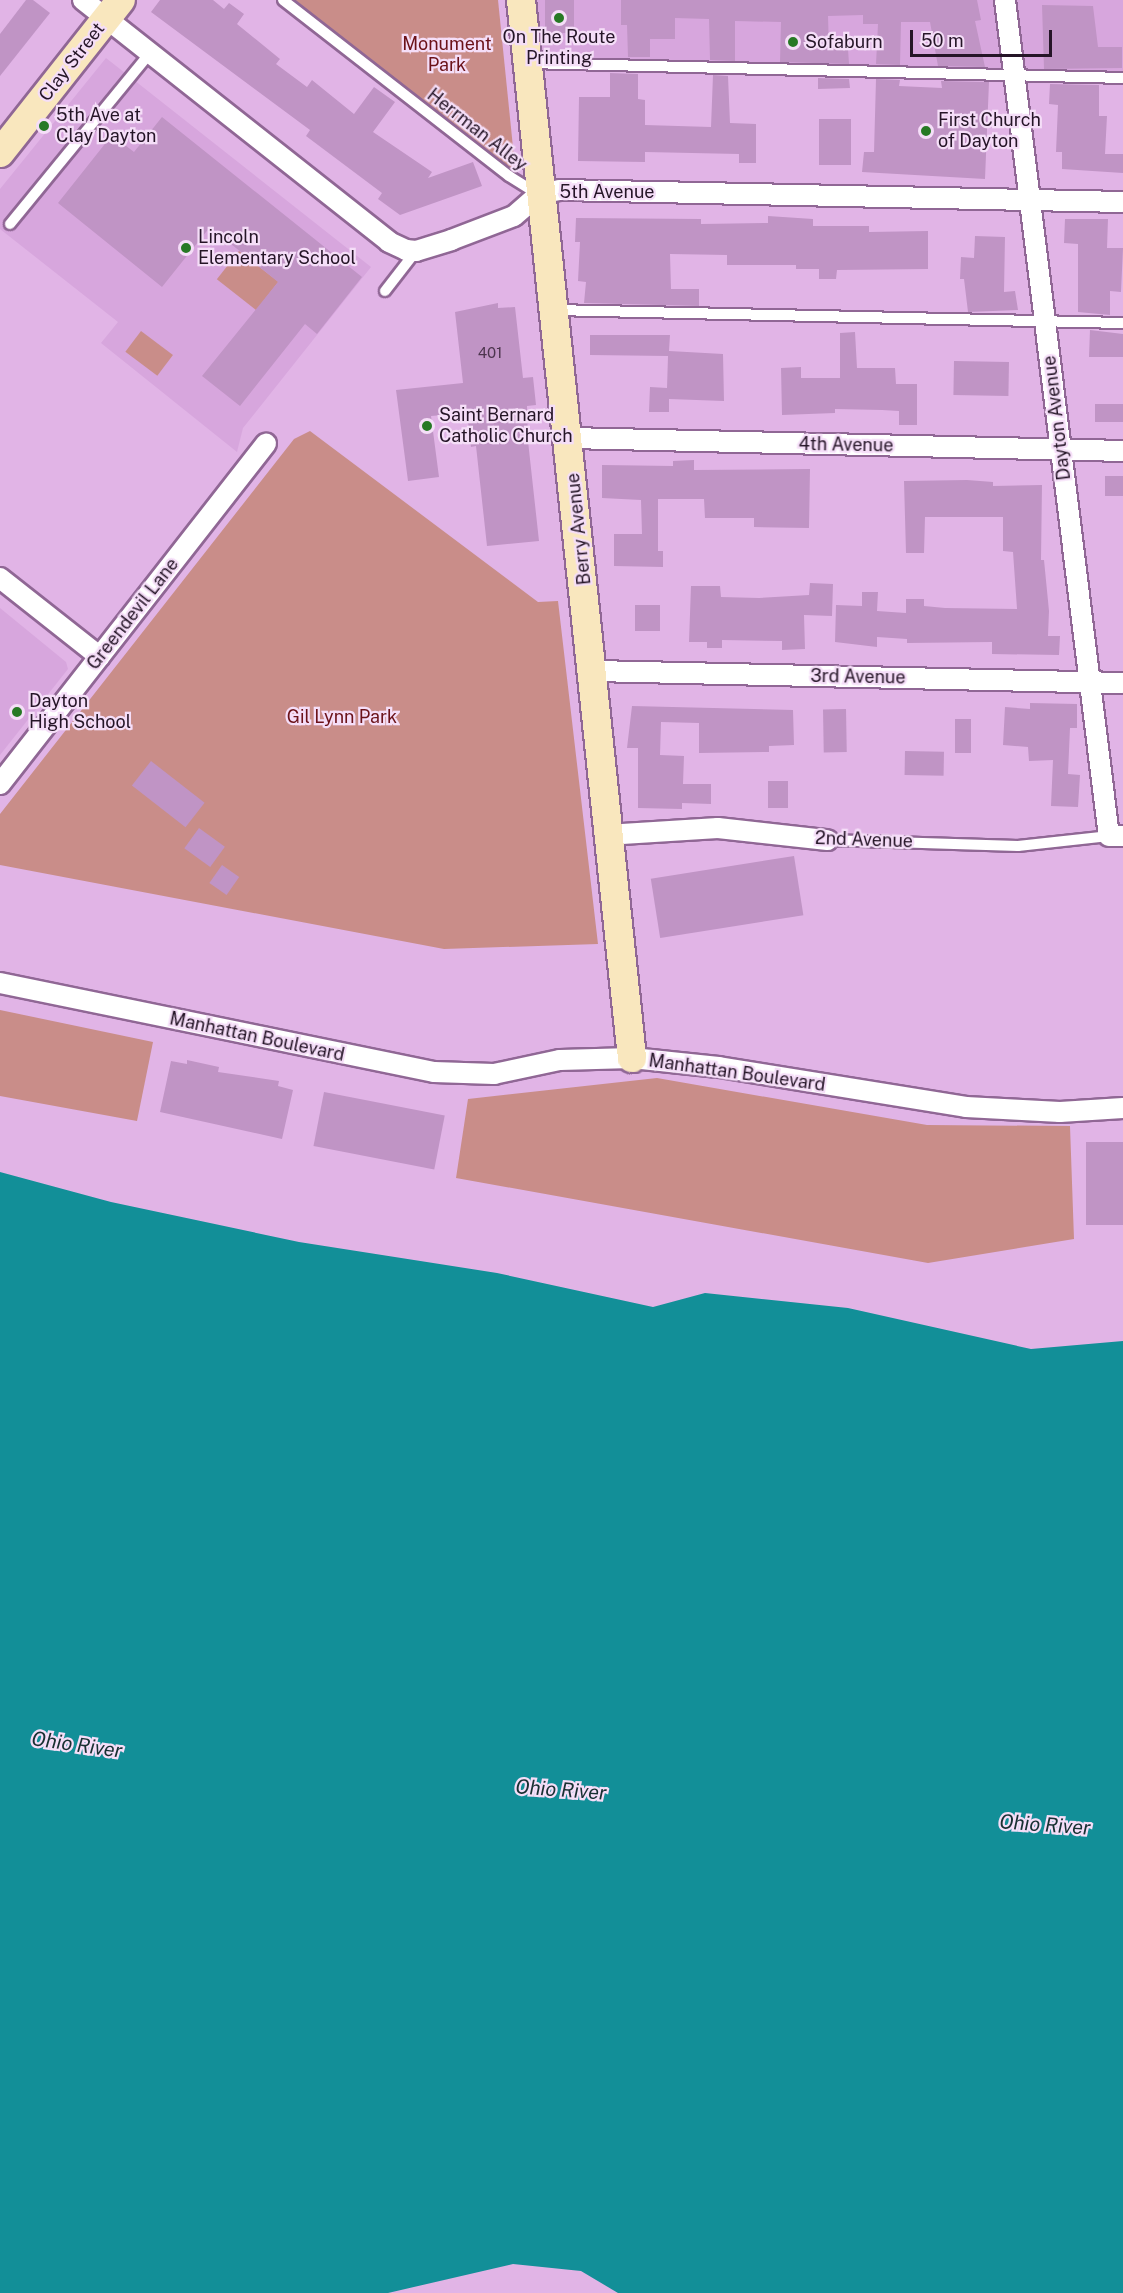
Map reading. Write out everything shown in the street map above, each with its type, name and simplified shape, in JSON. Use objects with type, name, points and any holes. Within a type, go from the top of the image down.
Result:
[{"type":"street","points":[[83,0],[114,9],[150,53],[389,242],[416,251]]},
{"type":"street","name":"Berry Avenue","points":[[521,0],[539,194],[569,438],[594,671],[606,835],[632,1058]]},
{"type":"street","name":"Dayton Avenue","points":[[1005,0],[1090,682],[1116,836]]},
{"type":"street","name":"Clay Street","points":[[0,153],[114,9]]},
{"type":"street","name":"5th Avenue","points":[[416,251],[514,216],[539,194],[560,190],[1123,202]]},
{"type":"street","name":"4th Avenue","points":[[569,438],[1123,451]]},
{"type":"street","name":"Greendevil Lane","points":[[0,784],[266,443]]},
{"type":"street","points":[[0,578],[100,657]]},
{"type":"street","name":"3rd Avenue","points":[[594,671],[1123,683]]},
{"type":"street","name":"2nd Avenue","points":[[606,835],[718,828],[827,840]]},
{"type":"street","name":"Manhattan Boulevard","points":[[0,983],[434,1072],[494,1074],[560,1060],[632,1058],[719,1067],[966,1107],[1060,1112],[1123,1108]]},
{"type":"lane","name":"Herrman Alley","points":[[283,0],[509,177],[539,194]]},
{"type":"lane","points":[[10,224],[150,53]]},
{"type":"lane","points":[[528,63],[1123,78]]},
{"type":"lane","points":[[385,291],[416,251]]},
{"type":"lane","points":[[554,310],[1123,323]]},
{"type":"lane","name":"2nd Avenue","points":[[827,840],[1018,846],[1116,836]]},
{"type":"shaded area","points":[[521,0],[1123,0],[1123,78],[528,63]]},
{"type":"shaded area","name":"Lincoln Elementary School","points":[[106,58],[371,267],[243,428],[237,452],[101,343],[118,322],[0,229],[0,189]]},
{"type":"shaded area","name":"Dayton High School","points":[[0,608],[66,662],[68,669],[0,755]]},
{"type":"green space","name":"Monument Park","points":[[293,0],[498,0],[516,177],[292,2]]},
{"type":"green space","points":[[239,251],[278,282],[256,310],[217,279]]},
{"type":"green space","points":[[141,331],[173,355],[157,376],[125,352]]},
{"type":"green space","name":"Gil Lynn Park","points":[[310,431],[538,602],[558,601],[598,944],[444,949],[0,865],[0,814],[294,439]]},
{"type":"green space","points":[[0,1010],[153,1042],[137,1121],[0,1096]]},
{"type":"green space","points":[[657,1078],[927,1125],[1070,1126],[1074,1239],[928,1263],[456,1178],[468,1099]]},
{"type":"water","name":"Ohio River","points":[[0,1172],[111,1202],[299,1242],[497,1273],[653,1307],[705,1293],[848,1308],[1031,1349],[1123,1341],[1123,2293],[618,2293],[581,2271],[513,2264],[388,2293],[0,2293]]},
{"type":"building","points":[[26,0],[33,0],[50,13],[0,76],[0,34]]},
{"type":"building","points":[[160,0],[213,0],[224,9],[229,3],[244,14],[237,24],[280,59],[276,64],[307,87],[312,80],[354,114],[374,87],[395,102],[373,132],[432,172],[428,178],[473,162],[482,186],[400,215],[378,199],[382,193],[306,136],[310,130],[151,12]]},
{"type":"building","name":"On The Route Printing","points":[[545,0],[574,0],[574,33],[545,33]]},
{"type":"building","points":[[621,0],[977,0],[981,20],[975,21],[985,67],[938,66],[930,22],[901,22],[900,65],[876,64],[878,24],[863,24],[863,15],[828,16],[829,49],[848,49],[849,64],[780,62],[781,22],[735,21],[735,61],[710,60],[709,19],[675,18],[675,39],[650,39],[650,57],[628,57],[627,25],[621,25]]},
{"type":"building","points":[[1042,5],[1093,6],[1098,47],[1122,47],[1122,68],[1044,69]]},
{"type":"building","points":[[610,73],[638,74],[638,99],[645,100],[645,125],[711,127],[713,75],[728,76],[730,123],[756,124],[756,163],[739,163],[739,154],[645,152],[645,162],[578,161],[579,97],[610,97]]},
{"type":"building","points":[[818,78],[849,79],[850,88],[818,89]]},
{"type":"building","name":"First Church of Dayton","points":[[876,79],[900,80],[899,86],[942,88],[941,81],[989,82],[985,179],[862,172],[864,152],[874,152]]},
{"type":"building","points":[[1050,84],[1099,85],[1099,116],[1107,116],[1105,154],[1123,154],[1123,173],[1062,169],[1062,152],[1056,152],[1058,105],[1049,104]]},
{"type":"building","points":[[162,117],[362,277],[317,334],[305,324],[240,406],[202,376],[278,282],[210,227],[162,287],[58,203],[112,135],[134,152]]},
{"type":"building","points":[[819,119],[851,119],[851,165],[819,165]]},
{"type":"building","points":[[768,216],[813,219],[813,226],[869,226],[869,232],[928,231],[928,269],[837,270],[836,279],[819,279],[819,269],[796,269],[796,265],[727,265],[727,255],[670,254],[671,289],[699,289],[699,306],[584,303],[586,282],[578,281],[580,242],[575,242],[576,218],[701,219],[701,224],[768,223]]},
{"type":"building","points":[[1065,219],[1108,219],[1107,248],[1123,248],[1121,292],[1110,291],[1110,315],[1078,312],[1078,244],[1064,243]]},
{"type":"building","points":[[975,236],[1005,237],[1004,292],[1015,291],[1018,310],[968,312],[964,279],[960,279],[961,257],[974,258]]},
{"type":"building","points":[[498,303],[498,308],[515,307],[523,378],[533,377],[536,405],[527,406],[528,441],[539,541],[487,546],[476,446],[471,447],[467,413],[431,416],[439,477],[408,481],[396,390],[463,383],[455,312]]},
{"type":"building","points":[[1090,330],[1123,334],[1123,357],[1089,357]]},
{"type":"building","points":[[855,332],[857,368],[895,368],[896,384],[917,384],[917,425],[899,425],[899,411],[835,409],[835,413],[782,415],[781,368],[801,367],[801,378],[840,378],[840,333]]},
{"type":"building","points":[[590,335],[670,335],[669,351],[723,354],[724,401],[669,399],[669,412],[649,412],[650,387],[667,388],[668,356],[590,355]]},
{"type":"building","points":[[954,361],[1009,362],[1008,396],[953,395]]},
{"type":"building","points":[[1095,404],[1123,404],[1123,422],[1095,422]]},
{"type":"building","points":[[694,460],[694,470],[810,469],[809,528],[754,527],[754,518],[705,518],[704,499],[658,499],[658,551],[663,551],[663,567],[614,566],[614,534],[642,534],[641,500],[602,498],[602,465],[673,466],[673,461]]},
{"type":"building","points":[[1105,476],[1123,476],[1123,496],[1105,496]]},
{"type":"building","points":[[904,481],[993,482],[993,486],[1042,485],[1041,560],[1044,560],[1049,611],[1048,636],[1060,636],[1059,655],[992,654],[992,642],[907,643],[907,639],[877,637],[877,647],[835,642],[836,605],[862,606],[862,592],[878,592],[877,611],[906,613],[906,599],[924,599],[924,606],[945,608],[1017,609],[1013,552],[1003,551],[1003,517],[925,517],[924,553],[906,553]]},
{"type":"building","points":[[810,583],[833,584],[832,616],[804,615],[805,649],[782,650],[782,641],[722,640],[722,648],[707,648],[707,642],[689,642],[691,586],[720,586],[721,597],[759,598],[809,595]]},
{"type":"building","points":[[635,605],[660,605],[660,631],[635,631]]},
{"type":"building","points":[[1030,703],[1077,704],[1077,728],[1070,728],[1068,774],[1080,775],[1078,807],[1051,806],[1053,760],[1029,761],[1028,747],[1003,745],[1005,707],[1030,709]]},
{"type":"building","points":[[632,706],[793,710],[794,745],[769,746],[769,752],[699,753],[699,723],[661,722],[660,755],[684,756],[683,784],[711,784],[711,804],[682,803],[682,809],[638,808],[638,748],[627,748]]},
{"type":"building","points":[[823,709],[846,709],[847,752],[824,752]]},
{"type":"building","points":[[955,719],[971,719],[971,753],[955,753]]},
{"type":"building","points":[[905,751],[944,752],[944,776],[905,775]]},
{"type":"building","points":[[151,761],[205,803],[185,827],[132,785]]},
{"type":"building","points":[[768,781],[788,781],[788,808],[768,808]]},
{"type":"building","points":[[199,828],[225,847],[210,867],[184,848]]},
{"type":"building","points":[[794,856],[803,915],[660,938],[651,879]]},
{"type":"building","points":[[222,865],[239,877],[227,895],[209,883]]},
{"type":"building","points":[[187,1060],[219,1067],[218,1072],[279,1081],[278,1086],[293,1090],[282,1139],[160,1112],[171,1061],[187,1064]]},
{"type":"building","points":[[324,1092],[445,1115],[434,1169],[314,1146]]},
{"type":"building","points":[[1086,1142],[1123,1142],[1123,1225],[1086,1225]]},
{"type":"place","name":"On The Route Printing","points":[[559,18]]},
{"type":"place","name":"Sofaburn","points":[[793,42]]},
{"type":"place","name":"5th Ave at Clay Dayton","points":[[44,126]]},
{"type":"place","name":"First Church of Dayton","points":[[926,131]]},
{"type":"place","name":"Lincoln Elementary School","points":[[186,248]]},
{"type":"place","name":"Saint Bernard Catholic Church","points":[[427,426]]},
{"type":"place","name":"Dayton High School","points":[[17,712]]}]
